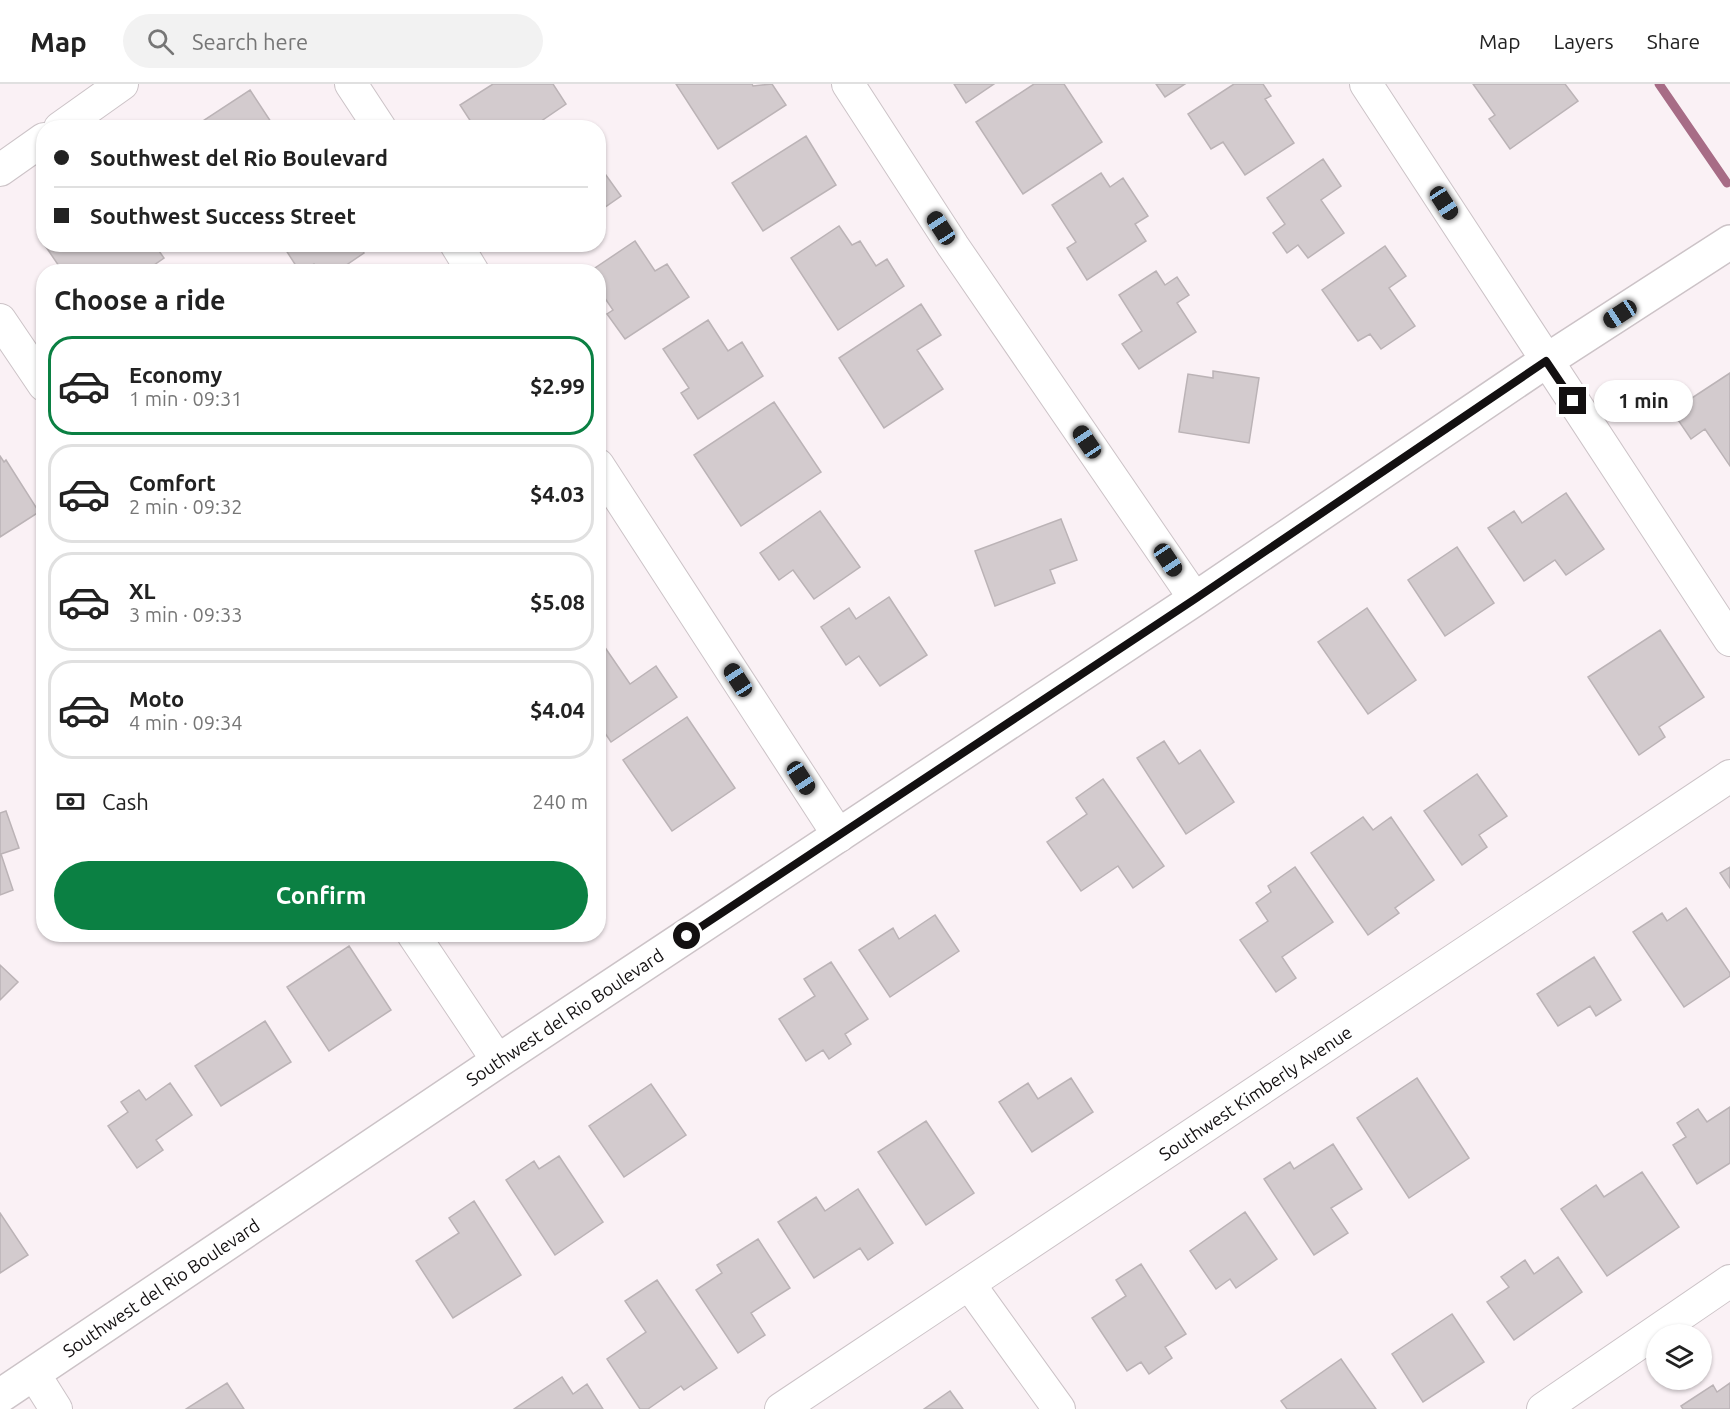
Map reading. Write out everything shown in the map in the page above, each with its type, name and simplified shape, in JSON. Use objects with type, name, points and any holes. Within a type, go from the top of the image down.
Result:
[{"type":"street","points":[[71,120],[122,84]]},
{"type":"street","points":[[351,84],[375,120]]},
{"type":"street","points":[[848,84],[953,246],[1195,599]]},
{"type":"street","points":[[1366,84],[1730,640]]},
{"type":"street","points":[[0,170],[36,145]]},
{"type":"street","name":"Southwest del Rio Boulevard","points":[[0,1396],[498,1061],[1195,599],[1546,361],[1730,242]]},
{"type":"street","points":[[0,320],[36,373]]},
{"type":"street","points":[[606,477],[839,836]]},
{"type":"street","name":"Southwest Kimberly Avenue","points":[[781,1409],[1730,776]]},
{"type":"street","points":[[417,942],[498,1061]]},
{"type":"street","points":[[1544,1409],[1730,1281]]},
{"type":"street","points":[[969,1284],[1059,1409]]},
{"type":"street","points":[[34,1374],[56,1409]]},
{"type":"building","points":[[493,84],[553,84],[566,104],[543,120],[470,120],[460,105]]},
{"type":"building","points":[[676,84],[752,84],[753,86],[772,84],[786,105],[718,149]]},
{"type":"building","points":[[954,84],[994,84],[966,103]]},
{"type":"building","points":[[1034,84],[1064,84],[1102,142],[1023,194],[976,122]]},
{"type":"building","points":[[1156,84],[1185,84],[1165,97]]},
{"type":"building","points":[[1234,84],[1263,84],[1271,96],[1265,99],[1294,143],[1245,175],[1223,142],[1211,149],[1188,114]]},
{"type":"building","points":[[1473,84],[1565,84],[1578,101],[1510,149],[1489,119],[1495,115]]},
{"type":"building","points":[[250,90],[270,120],[204,120]]},
{"type":"building","points":[[806,136],[836,185],[763,231],[732,183]]},
{"type":"building","points":[[1323,159],[1341,186],[1321,200],[1344,233],[1308,258],[1298,245],[1287,253],[1273,233],[1285,224],[1267,198]]},
{"type":"building","points":[[1101,173],[1110,187],[1123,178],[1148,216],[1135,224],[1146,241],[1087,280],[1067,248],[1076,242],[1052,205]]},
{"type":"building","points":[[606,175],[621,196],[606,206]]},
{"type":"building","points":[[839,226],[852,245],[860,241],[876,266],[887,259],[904,286],[838,330],[791,258]]},
{"type":"building","points":[[635,241],[655,271],[667,264],[689,297],[625,339],[607,314],[613,310],[606,300],[606,264],[601,264]]},
{"type":"building","points":[[1385,246],[1406,276],[1389,288],[1415,326],[1381,349],[1370,334],[1358,341],[1322,290]]},
{"type":"building","points":[[49,252],[160,252],[164,258],[155,264],[58,264]]},
{"type":"building","points":[[287,252],[364,253],[348,264],[295,264]]},
{"type":"building","points":[[1156,271],[1165,285],[1177,277],[1189,295],[1177,303],[1196,332],[1139,369],[1122,344],[1142,331],[1119,295]]},
{"type":"building","points":[[921,304],[941,335],[917,350],[943,389],[884,428],[839,358]]},
{"type":"building","points":[[708,320],[728,351],[742,342],[763,376],[698,419],[681,393],[689,388],[663,349]]},
{"type":"building","points":[[1213,371],[1259,378],[1249,443],[1179,432],[1188,374],[1213,378]]},
{"type":"building","points":[[1730,373],[1730,466],[1705,429],[1691,439],[1672,411]]},
{"type":"building","points":[[774,402],[821,472],[741,526],[694,455]]},
{"type":"building","points":[[0,456],[4,462],[6,460],[36,507],[36,514],[0,537]]},
{"type":"building","points":[[1566,493],[1604,549],[1566,575],[1555,560],[1524,581],[1488,528],[1514,511],[1522,523]]},
{"type":"building","points":[[820,511],[860,567],[814,599],[793,570],[779,580],[760,553]]},
{"type":"building","points":[[1061,519],[1077,560],[1050,570],[1055,583],[995,606],[975,551]]},
{"type":"building","points":[[1457,547],[1494,603],[1445,636],[1408,580]]},
{"type":"building","points":[[889,597],[927,655],[880,686],[859,656],[846,665],[821,627],[849,608],[856,619]]},
{"type":"building","points":[[1367,608],[1416,680],[1368,714],[1318,642]]},
{"type":"building","points":[[1660,630],[1704,697],[1659,727],[1665,737],[1639,755],[1588,677]]},
{"type":"building","points":[[606,649],[630,684],[656,666],[677,697],[611,742],[606,735]]},
{"type":"building","points":[[687,717],[735,788],[672,831],[623,760]]},
{"type":"building","points":[[1164,741],[1179,764],[1200,750],[1234,802],[1186,834],[1137,758]]},
{"type":"building","points":[[1477,774],[1507,816],[1479,835],[1487,847],[1462,865],[1424,811]]},
{"type":"building","points":[[1103,779],[1164,866],[1133,888],[1118,866],[1081,891],[1047,842],[1087,814],[1076,798]]},
{"type":"building","points":[[6,811],[19,848],[1,854],[13,890],[0,895],[0,813]]},
{"type":"building","points":[[1363,817],[1373,830],[1391,817],[1434,880],[1395,908],[1399,913],[1368,935],[1311,853]]},
{"type":"building","points":[[1295,867],[1333,922],[1282,957],[1296,978],[1276,992],[1240,940],[1268,921],[1256,903],[1271,892],[1268,886]]},
{"type":"building","points":[[1730,867],[1730,888],[1720,873]]},
{"type":"building","points":[[1686,908],[1730,976],[1684,1007],[1633,932],[1662,913],[1667,921]]},
{"type":"building","points":[[935,915],[959,951],[890,997],[859,950],[893,928],[899,939]]},
{"type":"building","points":[[349,946],[391,1010],[329,1051],[287,987]]},
{"type":"building","points":[[1594,957],[1621,1000],[1596,1016],[1590,1006],[1558,1026],[1537,994]]},
{"type":"building","points":[[831,962],[868,1019],[845,1034],[851,1044],[829,1059],[823,1050],[806,1061],[779,1019],[815,996],[804,979]]},
{"type":"building","points":[[0,965],[18,982],[0,1000]]},
{"type":"building","points":[[265,1021],[291,1062],[221,1106],[195,1066]]},
{"type":"building","points":[[1071,1078],[1093,1112],[1032,1152],[999,1102],[1028,1083],[1038,1099]]},
{"type":"building","points":[[1417,1078],[1469,1158],[1409,1198],[1357,1118]]},
{"type":"building","points":[[170,1083],[192,1115],[156,1140],[163,1150],[137,1168],[108,1126],[128,1112],[121,1102],[139,1090],[146,1100]]},
{"type":"building","points":[[651,1084],[686,1135],[624,1177],[589,1126]]},
{"type":"building","points":[[1730,1107],[1730,1163],[1697,1184],[1673,1145],[1686,1137],[1677,1123],[1698,1109],[1707,1122]]},
{"type":"building","points":[[926,1121],[974,1193],[926,1225],[878,1152]]},
{"type":"building","points":[[1333,1144],[1362,1189],[1331,1208],[1348,1233],[1314,1255],[1264,1179],[1290,1162],[1294,1169]]},
{"type":"building","points":[[559,1156],[603,1222],[555,1255],[506,1180],[534,1161],[539,1169]]},
{"type":"building","points":[[1642,1172],[1679,1227],[1607,1276],[1561,1209],[1596,1185],[1604,1197]]},
{"type":"building","points":[[858,1189],[893,1243],[868,1260],[860,1248],[814,1278],[778,1222],[816,1197],[825,1211]]},
{"type":"building","points":[[474,1201],[521,1275],[453,1318],[416,1261],[459,1233],[449,1218]]},
{"type":"building","points":[[1245,1212],[1277,1259],[1236,1288],[1230,1279],[1216,1289],[1190,1251]]},
{"type":"building","points":[[0,1213],[28,1255],[0,1273]]},
{"type":"building","points":[[758,1239],[790,1288],[751,1313],[765,1335],[738,1353],[696,1290],[722,1273],[717,1265]]},
{"type":"building","points":[[1558,1257],[1582,1292],[1514,1340],[1487,1302],[1509,1287],[1501,1277],[1525,1260],[1534,1274]]},
{"type":"building","points":[[1141,1264],[1186,1334],[1165,1347],[1172,1358],[1149,1374],[1141,1362],[1127,1371],[1092,1318],[1126,1296],[1116,1280]]},
{"type":"building","points":[[657,1280],[717,1368],[684,1390],[681,1386],[648,1409],[640,1409],[607,1359],[646,1332],[625,1301]]},
{"type":"building","points":[[1452,1314],[1484,1362],[1423,1402],[1392,1354]]},
{"type":"building","points":[[1341,1359],[1376,1409],[1287,1409],[1281,1401]]},
{"type":"building","points":[[562,1377],[573,1394],[587,1384],[603,1409],[514,1409]]},
{"type":"building","points":[[227,1383],[244,1409],[186,1409]]},
{"type":"building","points":[[1730,1383],[1730,1409],[1683,1409],[1681,1406],[1705,1390],[1712,1390],[1713,1385],[1717,1392]]},
{"type":"building","points":[[950,1391],[963,1409],[924,1409]]},
{"type":"waterway","points":[[1659,84],[1727,183]]},
{"type":"route","points":[[687,936],[1195,599],[1546,361],[1573,401]]}]
